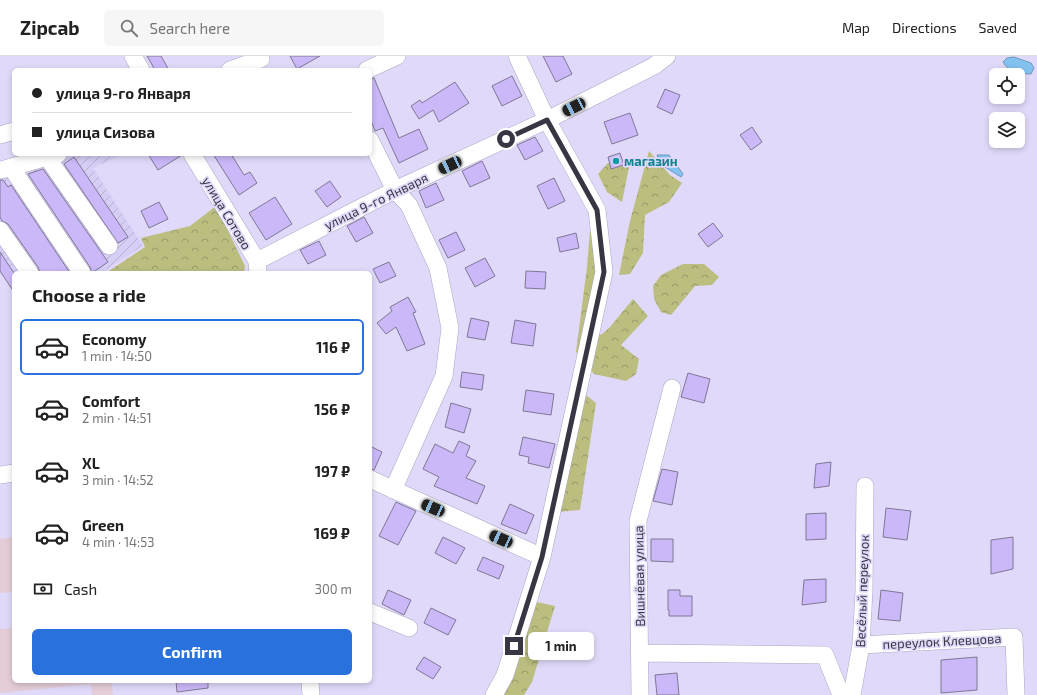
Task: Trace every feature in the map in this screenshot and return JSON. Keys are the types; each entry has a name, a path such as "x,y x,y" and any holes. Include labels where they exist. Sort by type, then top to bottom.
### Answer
{"street":[{"path":"132,56 140,68"},
{"path":"371,68 397,56"},
{"path":"494,695 505,675 542,557 604,272 597,210 547,120 517,56"},
{"name":"улица 9-го Января","path":"258,267 395,190 547,120 654,66 667,56"},
{"path":"238,68 262,62"},
{"path":"0,135 12,132"},
{"path":"372,144 395,190 409,205 438,268 450,328 444,376 392,490"},
{"path":"81,271 6,169 53,156 109,246"},
{"name":"улица Сотово","path":"193,156 258,267"},
{"path":"0,230 29,271"},
{"name":"Вишнёвая улица","path":"640,695 638,521 672,388"},
{"path":"0,475 12,473"},
{"path":"372,480 542,557"},
{"name":"Весёлый переулок","path":"852,695 861,645 864,591 865,486"},
{"path":"372,613 409,628"},
{"name":"переулок Клевцова","path":"861,645 1014,637 1016,695"},
{"path":"640,653 825,655 841,695"},
{"path":"310,683 311,695"}],"shaded area":[{"path":"66,156 120,156 93,168 143,246 104,271 12,271 0,261 0,173"},
{"path":"12,537 12,592 0,593 0,539"},
{"path":"12,628 12,683 111,683 113,695 92,695 91,684 0,693 0,629"}],"green space":[{"path":"649,151 670,175 682,183 669,202 645,215 643,253 630,274 619,275 630,221"},
{"path":"608,163 629,167 622,202 607,192 598,174"},
{"path":"216,206 245,266 244,271 109,271 145,247 141,238 190,226"},
{"path":"594,227 598,333 601,335 610,327 633,299 648,316 621,345 639,359 636,374 626,381 594,374 576,352 590,231"},
{"path":"683,264 704,264 719,277 712,285 695,286 671,315 661,312 654,299 653,286 661,275"},
{"path":"582,392 596,403 580,510 557,512"},
{"path":"532,601 555,606 532,682 524,695 501,695"}],"water":[{"path":"1014,57 1031,63 1034,68 1031,74 1025,74 1025,68 1008,68 1003,62 1007,58"},
{"path":"657,155 669,155 683,174 681,177 660,164"}],"building":[{"path":"147,56 161,56 168,68 154,68"},
{"path":"290,56 320,56 299,68 296,68"},
{"path":"543,56 563,56 572,74 556,82"},
{"path":"512,76 522,96 502,106 492,86"},
{"path":"372,78 374,78 399,138 419,129 428,149 399,163 383,128 375,131 372,123"},
{"path":"455,82 469,103 439,122 433,110 419,119 411,106 420,100 422,103"},
{"path":"665,89 680,95 672,114 657,107"},
{"path":"630,113 638,135 612,144 604,122"},
{"path":"752,127 762,142 751,150 740,135"},
{"path":"535,137 543,151 525,160 517,145"},
{"name":"магазин","path":"620,153 624,165 611,169 608,157"},
{"path":"149,156 180,156 158,170"},
{"path":"214,156 232,156 244,175 250,172 257,183 239,195"},
{"path":"74,157 128,237 118,243 64,164"},
{"path":"482,161 490,178 470,187 462,171"},
{"path":"43,169 108,262 95,271 91,271 28,174"},
{"path":"554,178 565,201 548,209 537,186"},
{"path":"0,180 3,180 8,187 11,185 69,271 39,271 8,224 2,221 0,217"},
{"path":"330,181 341,197 327,207 315,191"},
{"path":"436,183 444,200 426,208 419,191"},
{"path":"275,197 292,224 266,240 249,213"},
{"path":"159,202 168,219 149,228 141,211"},
{"path":"364,217 373,233 356,242 347,226"},
{"path":"713,223 723,236 708,247 698,234"},
{"path":"456,232 465,250 448,258 439,240"},
{"path":"576,233 579,248 560,252 557,238"},
{"path":"319,241 326,255 308,264 300,250"},
{"path":"0,252 13,271 12,289 0,271"},
{"path":"485,258 495,276 475,287 465,268"},
{"path":"389,262 396,276 380,283 373,269"},
{"path":"526,271 546,272 545,289 525,288"},
{"path":"408,297 416,312 413,313 425,344 407,351 396,327 386,334 377,323 392,311 390,307"},
{"path":"471,318 489,322 485,340 467,337"},
{"path":"515,320 536,324 533,346 511,343"},
{"path":"462,372 484,375 482,390 460,387"},
{"path":"688,373 710,379 704,403 681,397"},
{"path":"526,390 554,394 551,415 523,411"},
{"path":"451,403 471,409 464,433 445,427"},
{"path":"523,437 555,444 549,468 528,463 529,457 519,455"},
{"path":"459,441 470,446 466,456 476,461 466,478 485,486 477,504 434,486 439,477 423,469 435,444 453,453"},
{"path":"372,447 382,452 374,470 372,470"},
{"path":"831,462 829,486 814,488 816,464"},
{"path":"662,469 678,472 672,505 653,501"},
{"path":"396,502 416,511 398,545 379,536"},
{"path":"510,504 534,515 526,534 501,524"},
{"path":"886,508 911,511 907,540 883,537"},
{"path":"826,513 826,539 806,540 806,514"},
{"path":"443,537 465,548 456,564 435,553"},
{"path":"1013,537 1013,569 991,574 991,540"},
{"path":"651,539 673,539 673,562 651,561"},
{"path":"483,557 504,566 499,579 477,570"},
{"path":"826,579 826,602 802,605 804,580"},
{"path":"388,590 411,600 404,615 382,604"},
{"path":"668,590 680,590 680,596 692,596 692,616 669,616"},
{"path":"881,590 903,593 900,621 878,619"},
{"path":"431,608 456,620 448,635 424,623"},
{"path":"424,657 441,667 433,679 416,669"},
{"path":"977,657 977,690 941,693 941,660"},
{"path":"677,673 679,695 657,695 655,675"},
{"path":"176,683 208,683 208,688 177,692"}],"place":[{"name":"магазин","path":"616,161"}],"route":[{"path":"506,139 547,120 597,210 604,272 542,557 514,646"}]}
